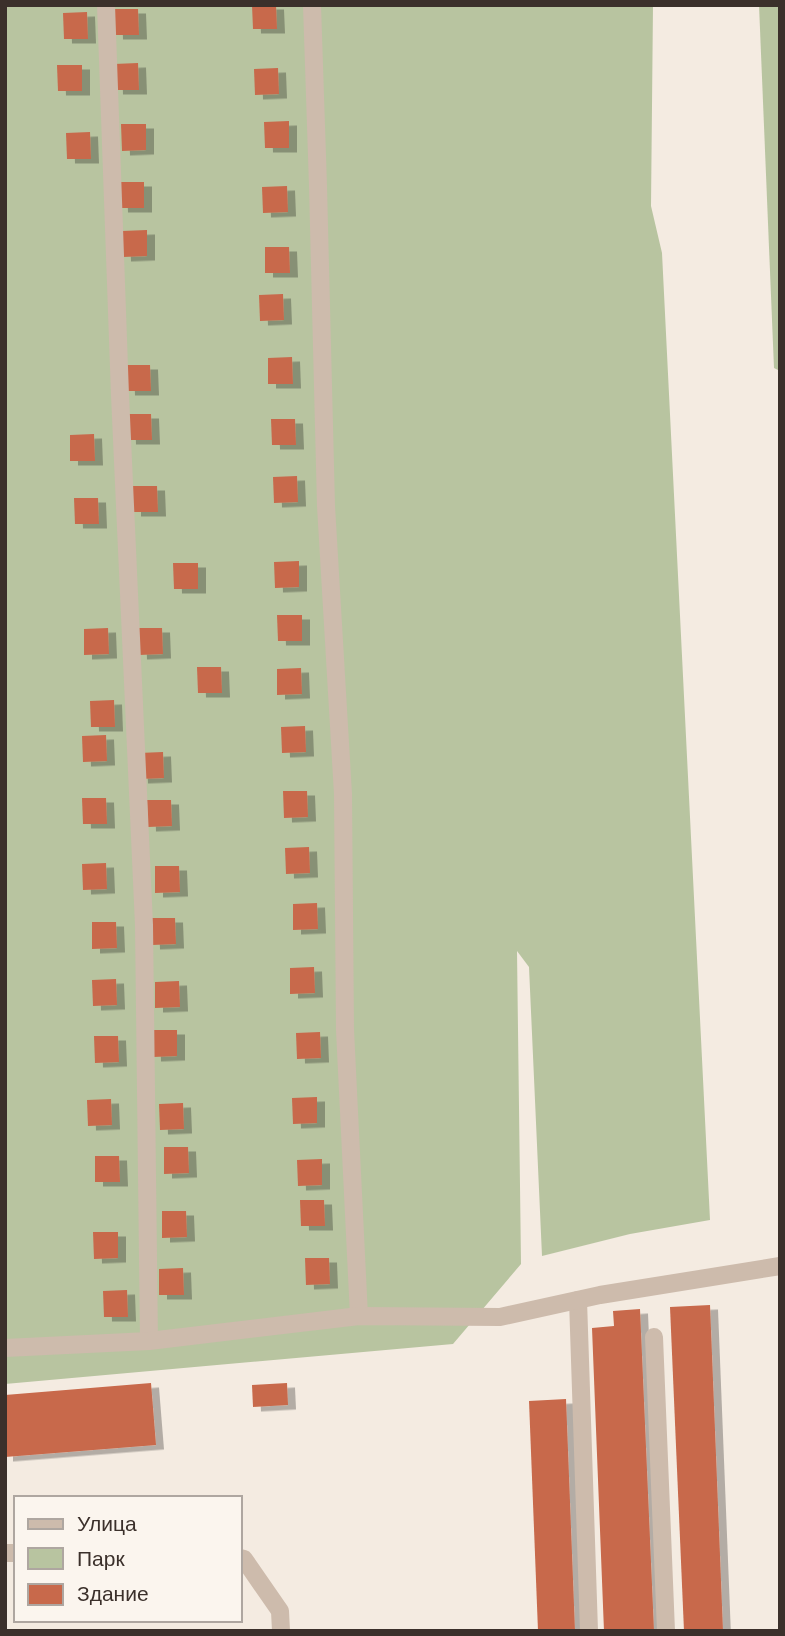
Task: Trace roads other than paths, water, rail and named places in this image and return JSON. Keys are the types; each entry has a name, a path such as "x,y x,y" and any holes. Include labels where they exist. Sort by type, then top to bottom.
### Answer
{"lane":[{"path":"106,5 144,925 149,1341"},
{"path":"312,5 326,506 343,794 345,1030 359,1316"},
{"path":"5,1348 149,1341 359,1316 500,1317 578,1300 780,1266"},
{"path":"578,1300 589,1631"},
{"path":"654,1338 666,1631"},
{"path":"242,1558 280,1611 281,1631"}]}
